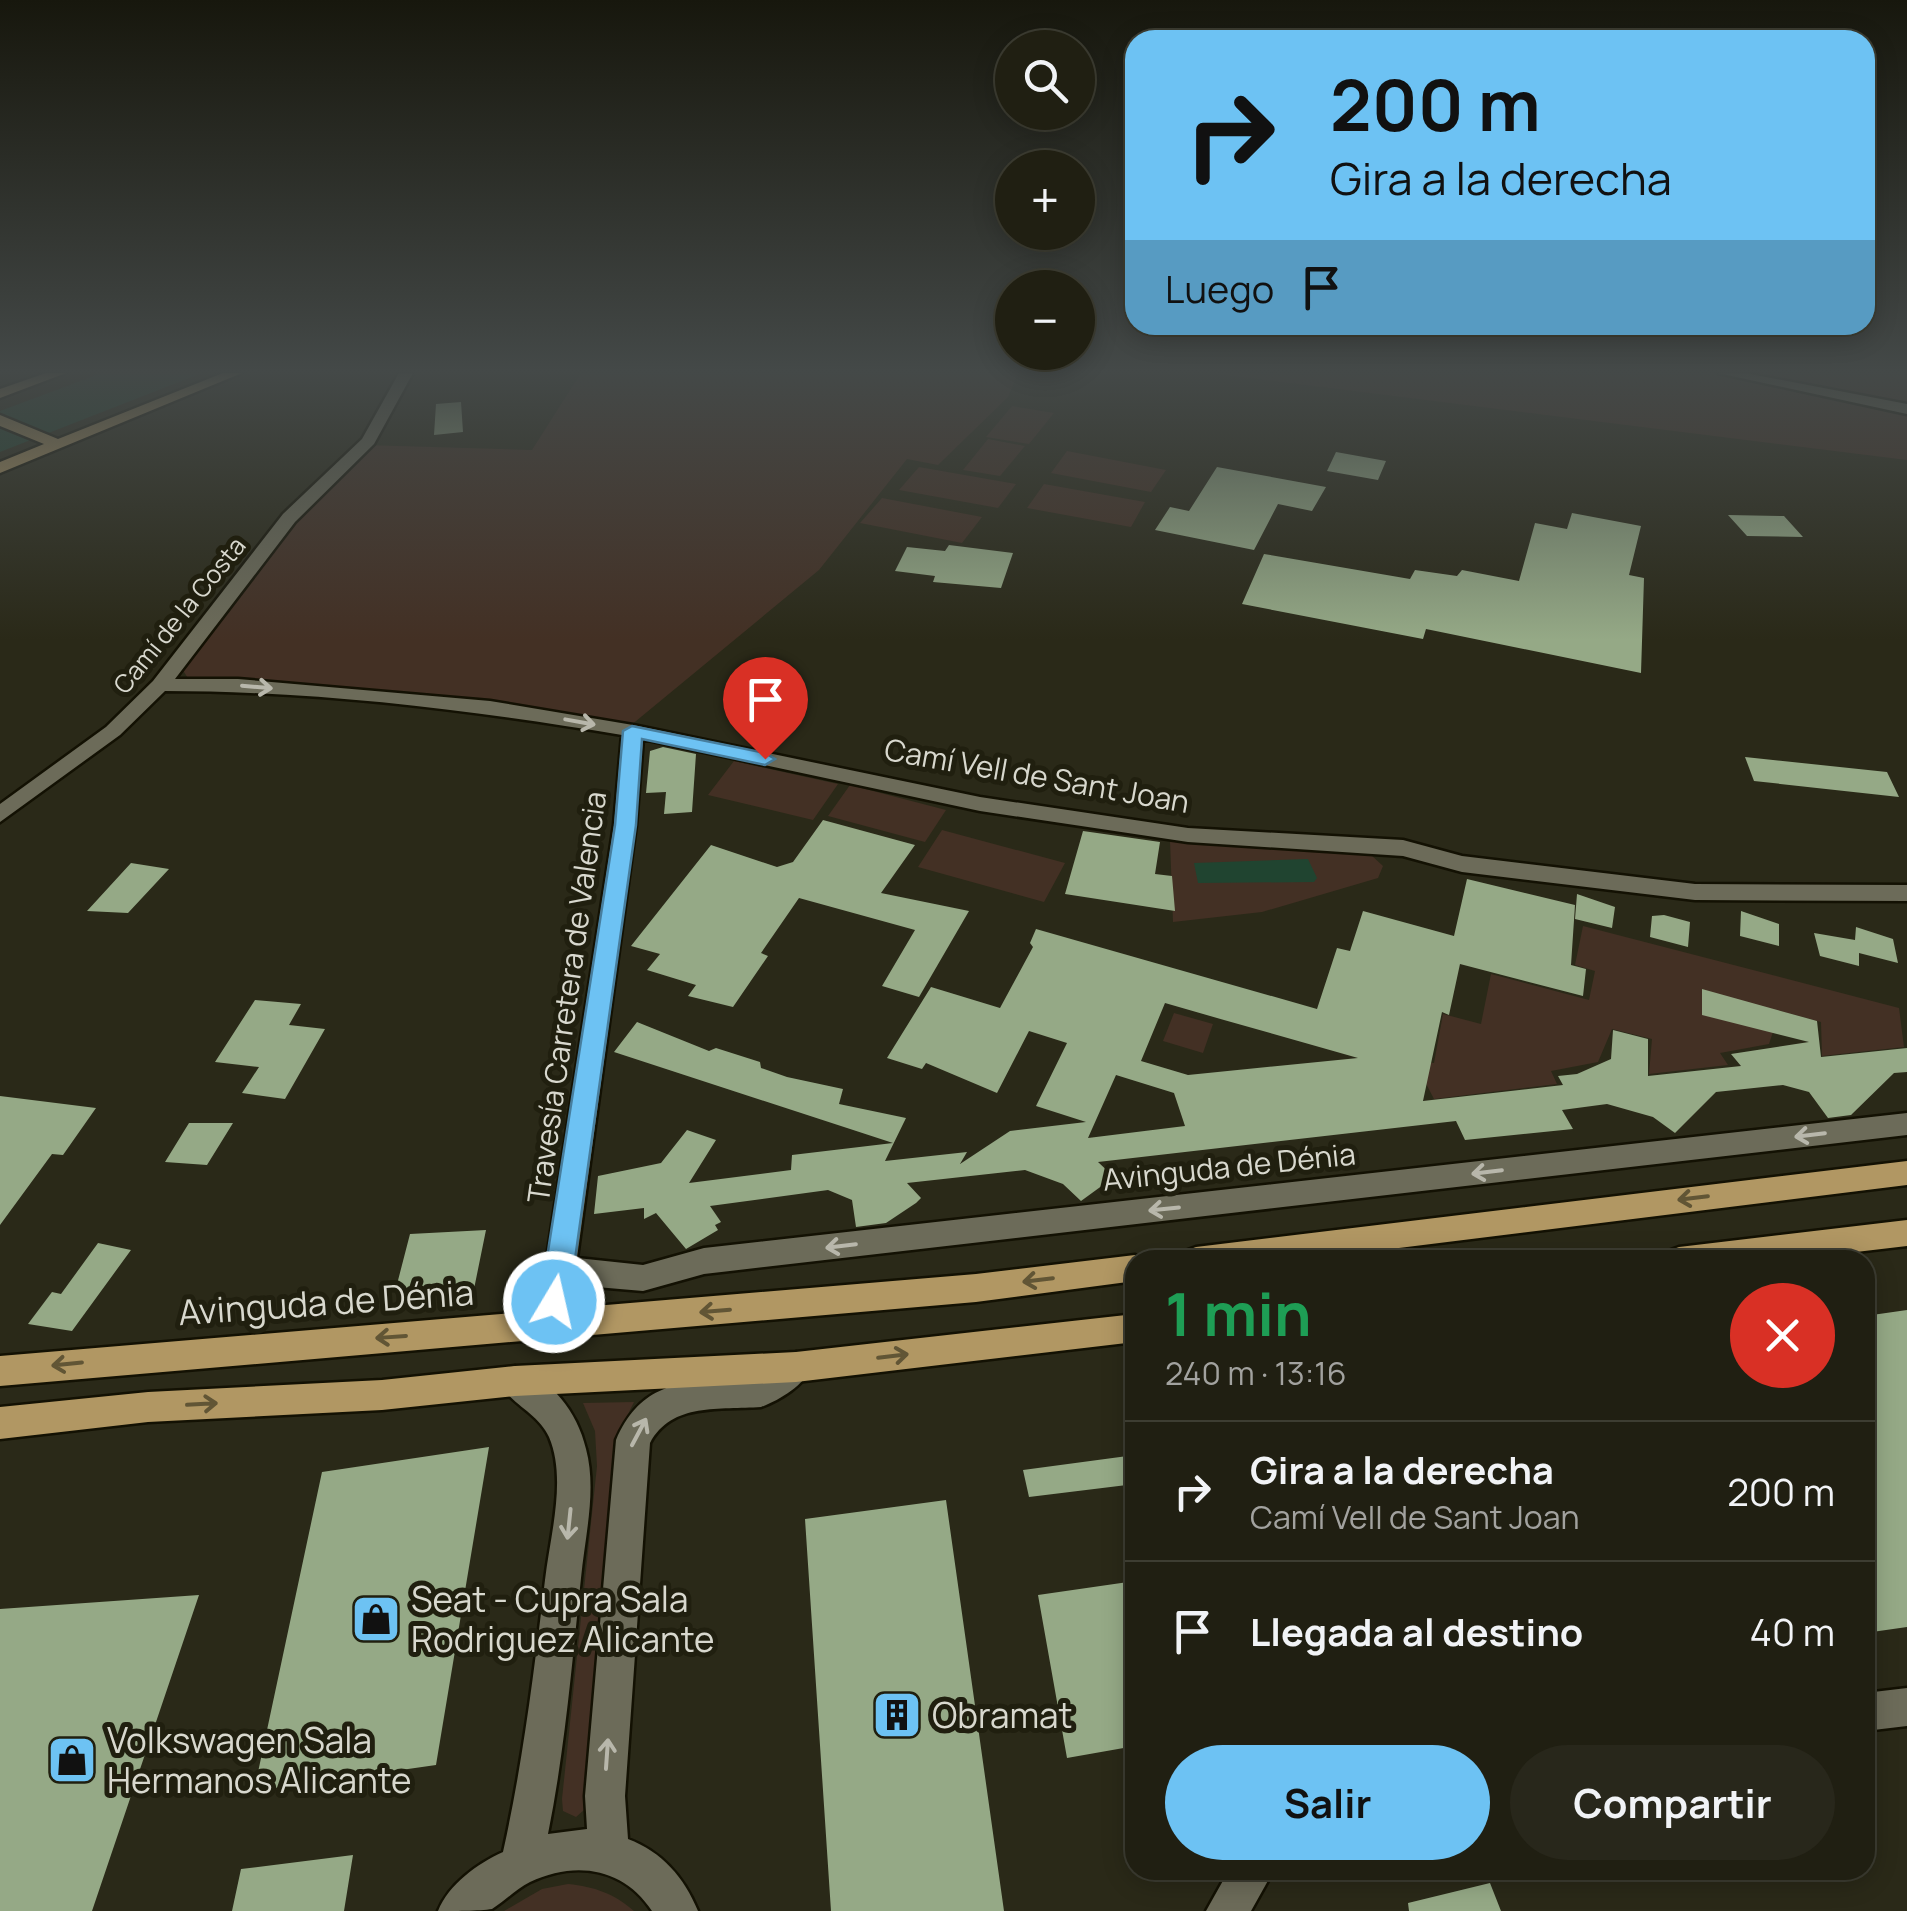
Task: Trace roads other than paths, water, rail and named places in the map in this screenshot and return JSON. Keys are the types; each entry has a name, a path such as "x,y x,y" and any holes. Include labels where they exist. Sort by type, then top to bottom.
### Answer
{"main road":[{"path":"1824,1182 1907,1165"},
{"path":"1277,1250 1907,1173"},
{"path":"1758,1250 1907,1230"},
{"name":"Avinguda de Dénia","path":"0,1371 976,1288 1125,1269"},
{"path":"0,1423 148,1407 382,1396 515,1381 796,1367 1125,1329"}],"street":[{"name":"Camí de la Costa","path":"0,815 113,731 160,685 289,518 346,462"},
{"name":"Camí Vell de Sant Joan","path":"160,685 238,685 490,708 632,731 980,804 1188,835 1403,848 1462,864 1695,892 1907,892"},
{"name":"Travesía Carretera de Valencia","path":"539,1326 554,1302 560,1270 625,825 632,731"},
{"name":"Avinguda de Dénia","path":"560,1270 643,1278 704,1262 1907,1124"},
{"path":"608,1852 605,1783 633,1440 645,1419 662,1405 683,1397 761,1392 796,1367"},
{"path":"515,1381 559,1416 571,1442 574,1480 545,1749 522,1861"},
{"path":"459,1911 496,1876 522,1861 579,1848 608,1852 641,1868 670,1896 677,1911"},
{"path":"1227,1911 1246,1880"}],"place":[{"name":"Seat - Cupra Sala Rodriguez Alicante","path":"376,1619"},
{"name":"Obramat","path":"897,1715"},
{"name":"Volkswagen Sala Hermanos Alicante","path":"72,1760"}]}
